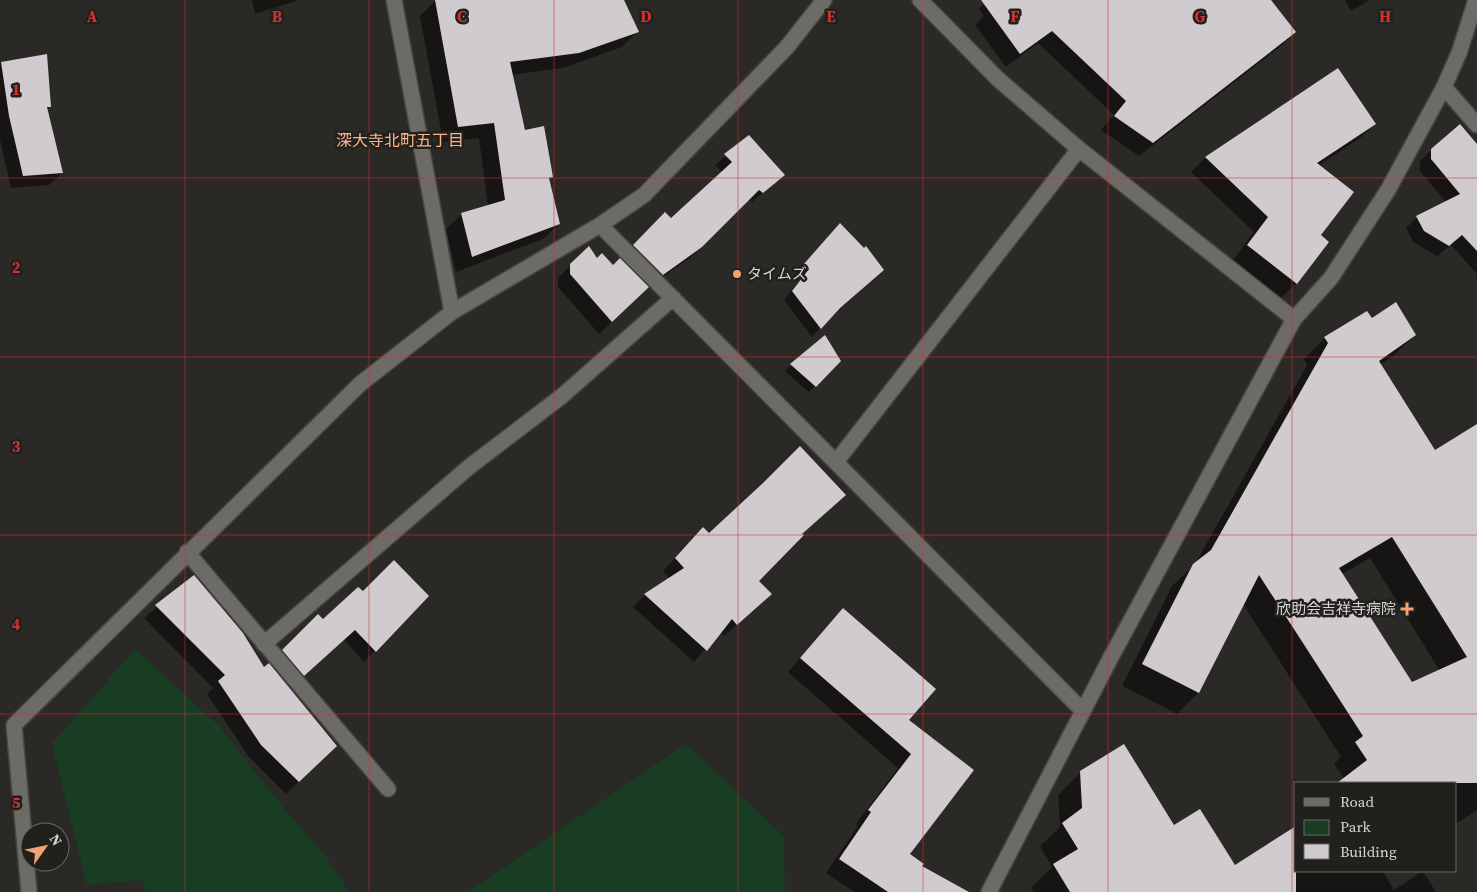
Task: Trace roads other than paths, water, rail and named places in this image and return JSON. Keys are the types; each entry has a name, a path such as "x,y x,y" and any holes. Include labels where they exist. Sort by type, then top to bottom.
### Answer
{"street":[{"path":"394,0 452,312"},
{"path":"29,892 14,725 187,552 360,384 452,312 600,225 644,195 787,47 824,0"},
{"path":"920,0 999,80 1078,148 1294,319"},
{"path":"989,892 1083,711 1294,319 1331,278 1388,190 1444,87 1459,54 1476,0"},
{"path":"1444,87 1477,125"},
{"path":"836,462 1078,148"},
{"path":"600,225 1083,711"},
{"path":"264,644 469,467 562,396 673,298"},
{"path":"187,552 388,789"}],"place":[{"name":"タイムズ","path":"737,274"},
{"name":"欣助会吉祥寺病院","path":"1407,609"}],"district":[{"name":"深大寺北町五丁目","path":"400,140"}]}
